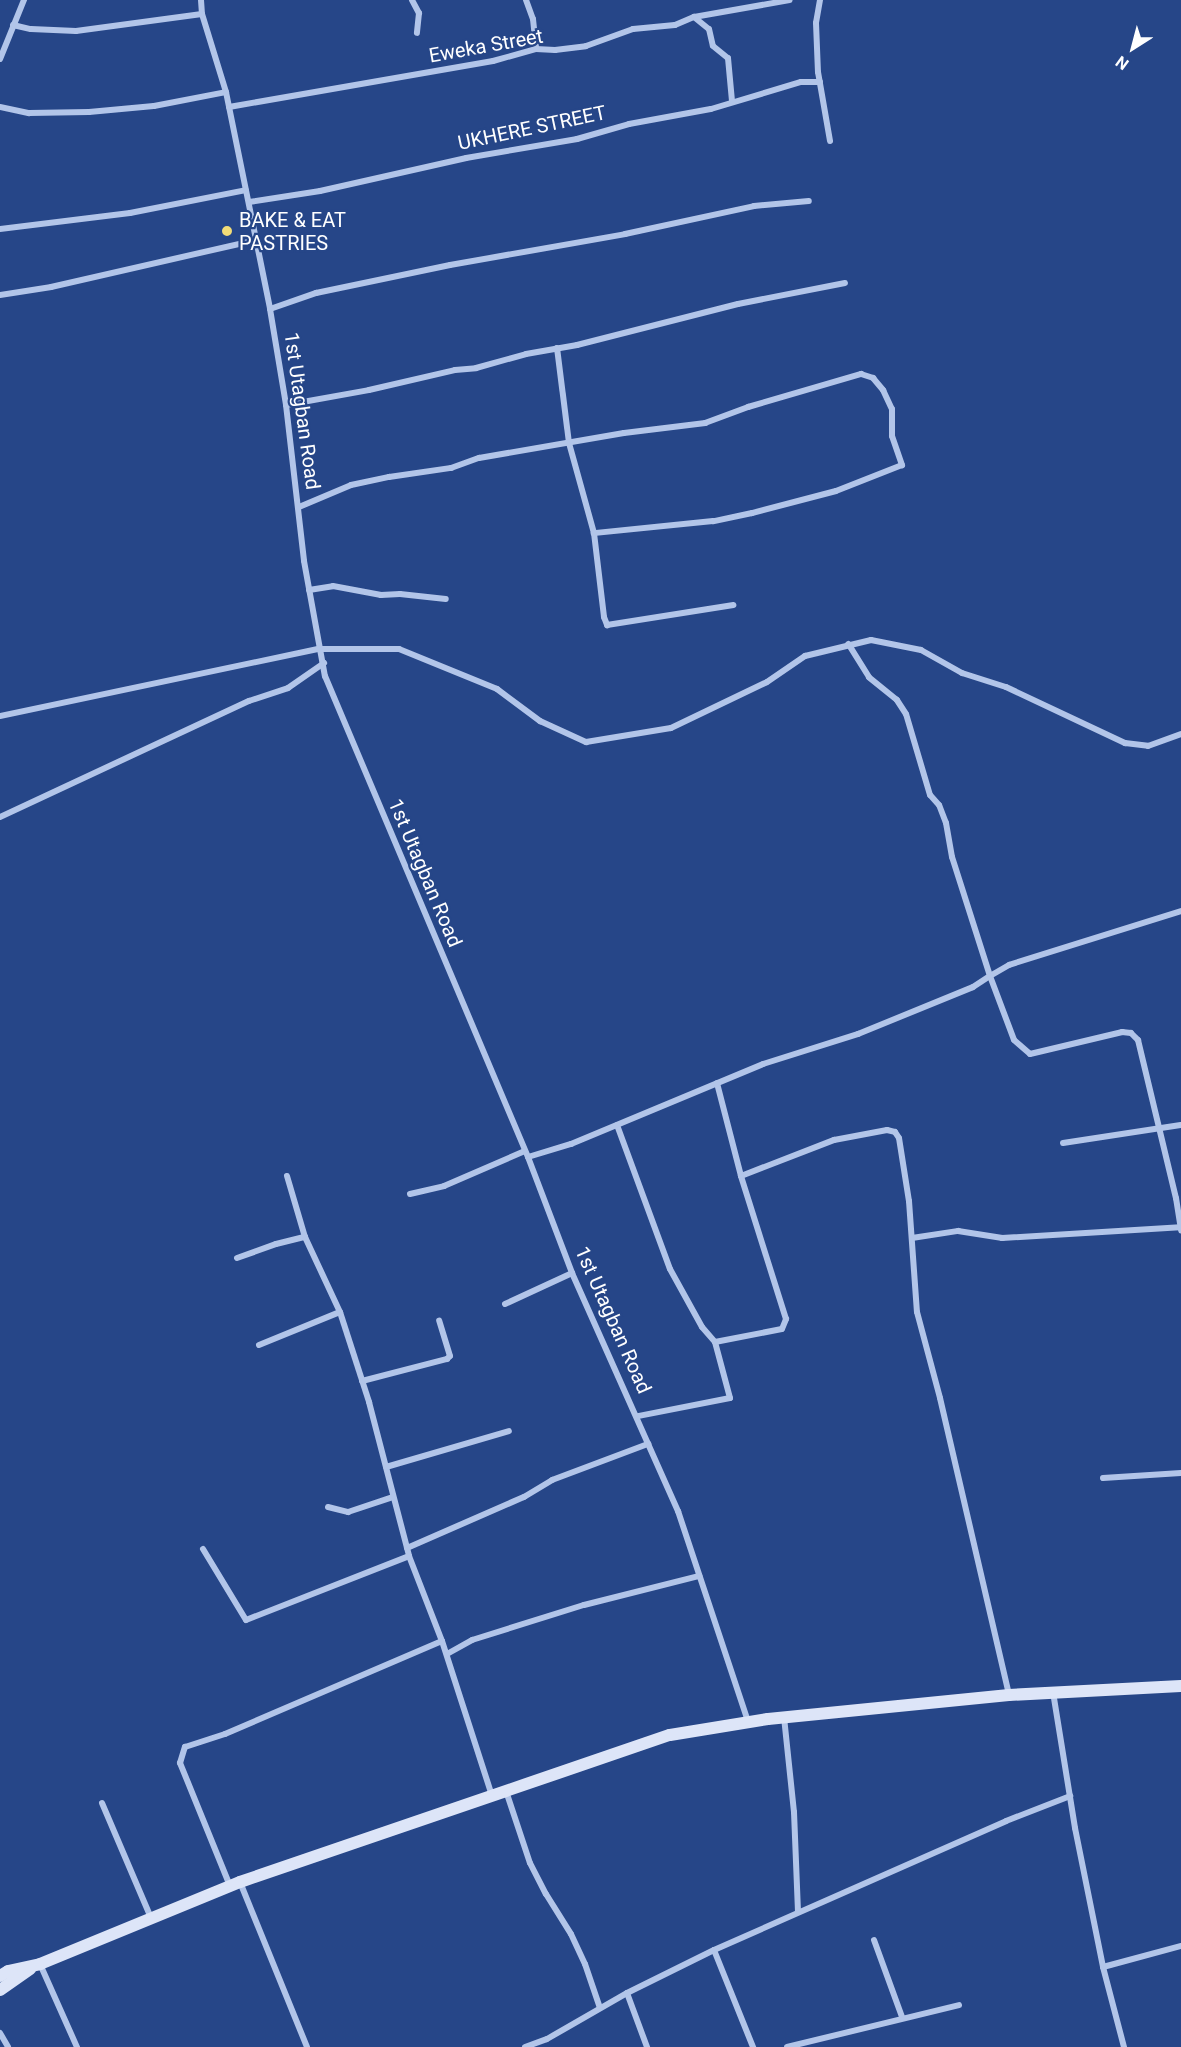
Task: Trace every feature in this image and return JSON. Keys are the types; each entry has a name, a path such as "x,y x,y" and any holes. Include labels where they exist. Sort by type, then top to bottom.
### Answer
{"main road":[{"path":"0,1976 8,1971 37,1965 236,1884 670,1735 784,1717 1009,1695 1181,1686"},
{"path":"0,1990 37,1965"}],"street":[{"path":"0,59 24,0"},
{"name":"1st Utagban Road","path":"201,0 202,14 226,92 270,309 286,405 291,470 299,507 309,590 325,676 527,1154 572,1273 638,1416 678,1511 748,1722"},
{"path":"412,0 419,13 417,33"},
{"path":"526,0 532,19 536,50"},
{"name":"Eweka Street","path":"229,106 493,61 536,50 586,46 633,29 675,25 694,17 790,0"},
{"path":"820,0 816,42 830,141"},
{"path":"13,26 76,31 202,14"},
{"path":"694,17 709,29 713,46 728,58 732,100"},
{"name":"UKHERE STREET","path":"249,202 320,191 466,158 577,139 629,124 711,109 732,100 801,82 820,82"},
{"path":"0,107 29,113 89,112 154,106 226,92"},
{"path":"0,229 130,213 246,189"},
{"path":"270,309 316,293 450,266 625,234 754,206 809,201"},
{"path":"0,295 51,286 256,240"},
{"path":"286,405 369,390 455,370 476,368 738,304 845,283"},
{"path":"557,348 569,443 594,533 604,617 607,625 733,604"},
{"path":"299,507 351,485 451,468 479,458 705,423 748,407 861,374 873,378 883,390 892,409 892,436 902,465 836,491 752,513 713,521 594,533"},
{"path":"309,590 333,586 381,595 400,594 446,599"},
{"path":"0,716 319,649 399,649 497,689 540,721 586,742 671,728 767,682 805,656 871,640 921,650 962,673 1006,687 1125,743 1148,746 1181,734"},
{"path":"848,645 869,677 897,700 906,714 930,795 939,805 946,823 952,857 990,976 1014,1040 1030,1054 1122,1032 1131,1033 1142,1051 1181,1229 1002,1238 958,1231 912,1238"},
{"path":"0,817 207,720 288,688 324,663"},
{"path":"410,1194 444,1186 527,1154 571,1144 764,1064 858,1034 973,987 1009,965 1181,911"},
{"path":"715,1342 782,1329 786,1319 741,1176 717,1083"},
{"path":"617,1125 670,1269 702,1327 715,1342 730,1398 638,1416"},
{"path":"1063,1143 1181,1125"},
{"path":"741,1176 834,1140 887,1130 895,1132 900,1138 912,1238 917,1312 940,1398 1009,1695"},
{"path":"287,1176 305,1238 340,1312 363,1382 409,1557 447,1654 492,1796"},
{"path":"237,1258 276,1244 305,1238"},
{"path":"505,1304 572,1273"},
{"path":"259,1345 340,1312"},
{"path":"363,1382 447,1359 450,1356 439,1321"},
{"path":"386,1467 509,1431"},
{"path":"407,1548 524,1497 552,1480 648,1444"},
{"path":"1103,1478 1181,1473"},
{"path":"328,1507 348,1512 393,1497"},
{"path":"203,1549 246,1620 409,1557"},
{"path":"447,1654 472,1640 584,1605 699,1576"},
{"path":"308,2047 180,1763 185,1747 225,1734 442,1641"},
{"path":"1053,1692 1102,1967 1124,2047"},
{"path":"784,1717 794,1812 798,1912"},
{"path":"506,1791 530,1863 571,1934 585,1964 600,2008"},
{"path":"525,2047 547,2039 627,1993 714,1950 1006,1821 1070,1796"},
{"path":"102,1803 151,1918"},
{"path":"874,1940 902,2018"},
{"path":"1102,1967 1181,1946"},
{"path":"714,1950 753,2047"},
{"path":"37,1965 77,2047"},
{"path":"627,1993 647,2047"},
{"path":"787,2047 959,2005"},
{"path":"0,2033 8,2047"},
{"path":"547,2039 550,2047"}],"place":[{"name":"BAKE & EAT PASTRIES","path":"227,231"}]}
